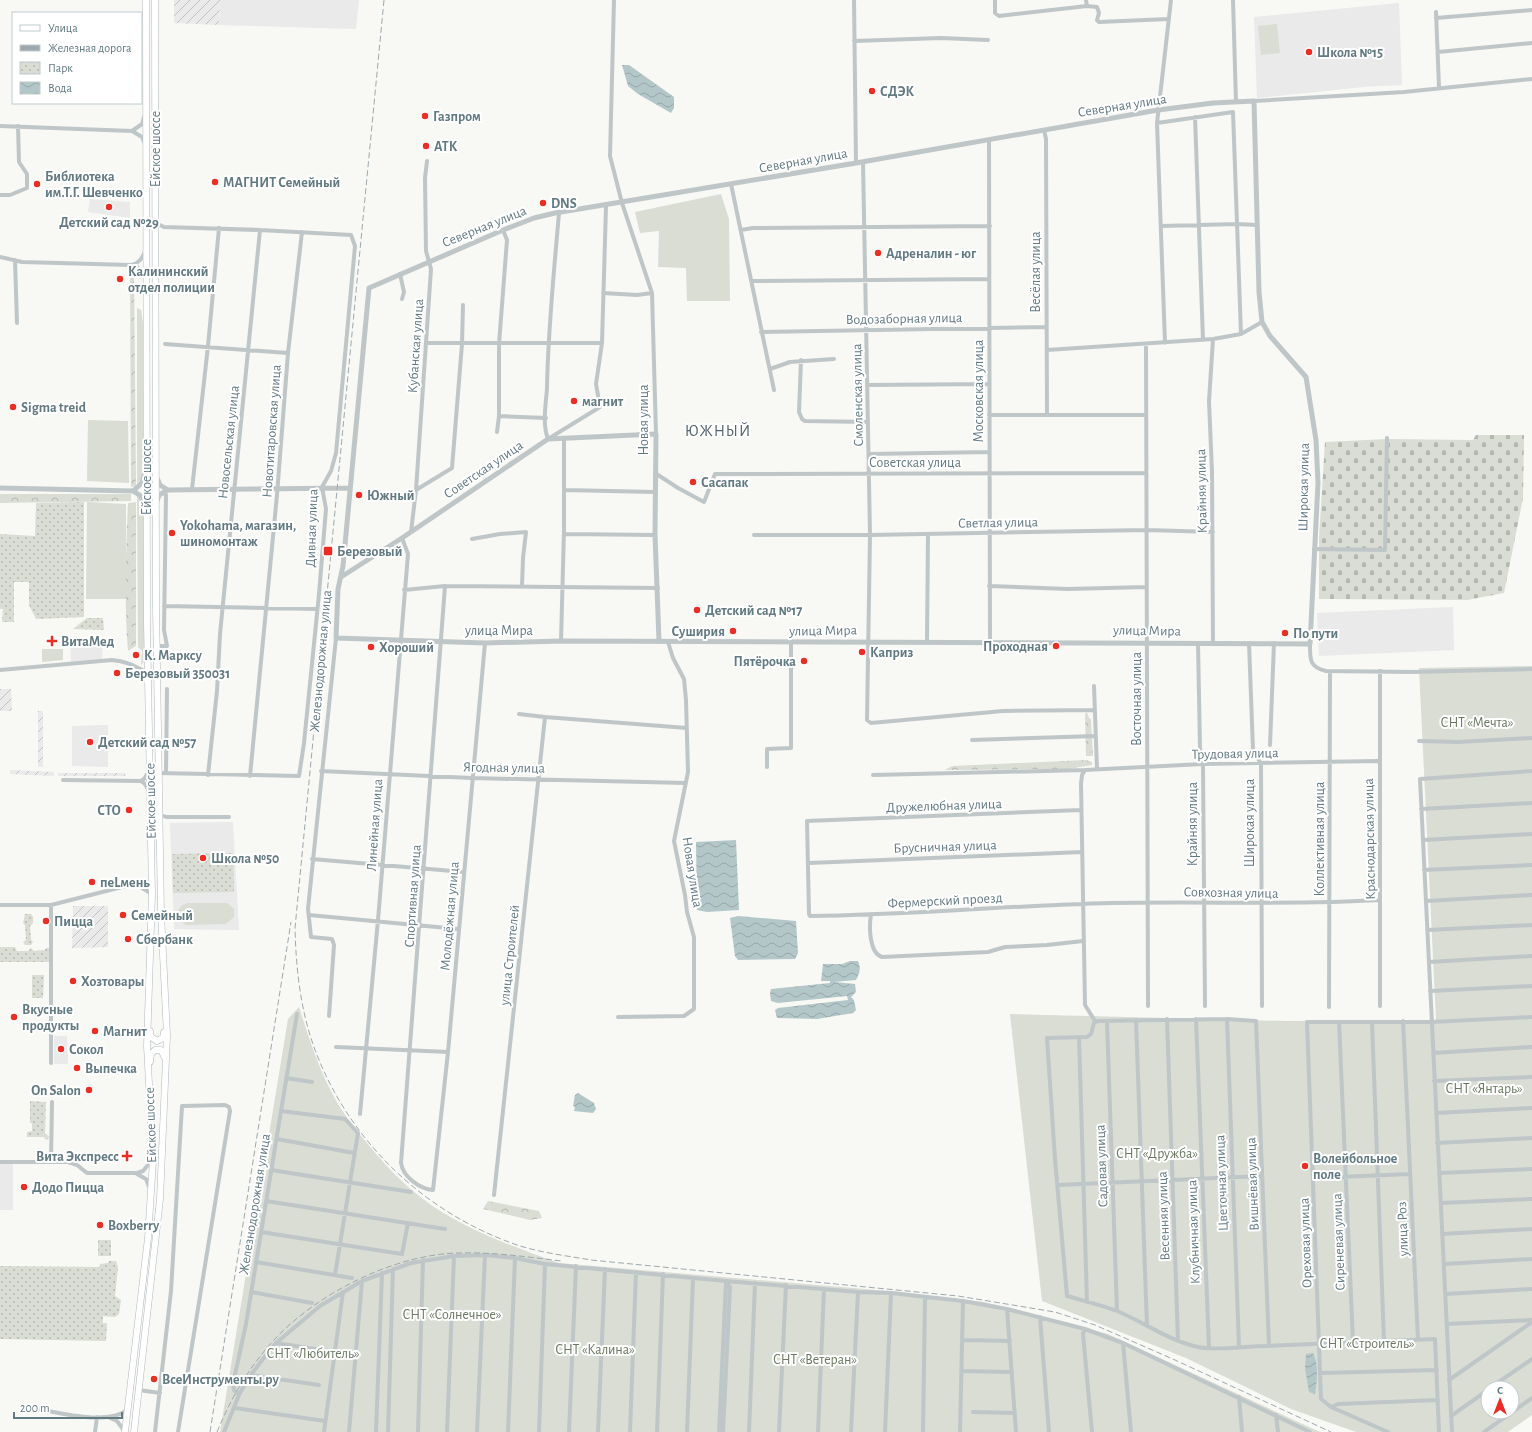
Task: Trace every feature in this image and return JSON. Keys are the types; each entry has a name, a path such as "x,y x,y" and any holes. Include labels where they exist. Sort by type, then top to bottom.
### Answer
{"main road":[{"name":"Ейское шоссе","path":"125,1432 151,1193 153,1160 147,1046 152,877 146,510 146,0"},
{"name":"Ейское шоссе","path":"134,1432 160,1199 166,1058 156,646 155,0"},
{"path":"149,999 151,1036 154,1040 159,1041 164,1036 165,998"},
{"path":"148,1078 153,1051 161,1050 166,1058"}],"street":[{"name":"Новая улица","path":"614,0 609,152 622,203 652,293 656,434 655,534 659,641"},
{"path":"854,0 856,164"},
{"path":"995,0 994,10 999,16 1097,6 1099,13 1097,20 1099,22 1168,19"},
{"path":"1086,0 1087,6"},
{"path":"1165,343 1157,123 1171,0"},
{"path":"1233,0 1236,102"},
{"path":"1436,18 1532,10"},
{"path":"1436,12 1439,87"},
{"path":"854,41 919,39 988,40"},
{"path":"1438,52 1532,43"},
{"path":"1047,350 1213,339 1241,334 1262,322 1257,225 1254,101 1404,92 1439,87 1532,79"},
{"name":"Северная улица","path":"369,288 534,218 856,164 1158,110 1213,103 1254,101"},
{"path":"132,131 144,122 144,106 146,104"},
{"path":"1157,123 1233,112 1241,334"},
{"path":"1195,117 1203,340"},
{"path":"0,126 132,131 142,137 146,148"},
{"path":"0,195 10,195 27,188 27,174 19,162 18,126"},
{"name":"Весёлая улица","path":"1044,130 1046,147 1047,415"},
{"name":"Московская улица","path":"989,140 990,226 988,328 990,415 990,642"},
{"name":"Кубанская улица","path":"411,532 416,490 430,262 426,251 425,178 427,161"},
{"name":"Смоленская улица","path":"863,162 863,228 868,385 870,535 868,722 1010,711 1095,710"},
{"path":"732,184 774,390"},
{"path":"548,439 600,407 596,384 602,343 602,293 606,206"},
{"path":"548,439 546,433 546,418 548,342 559,213"},
{"path":"155,222 164,227 302,232"},
{"path":"1161,226 1237,224 1257,225"},
{"path":"742,230 753,228 990,226"},
{"path":"155,235 164,227"},
{"path":"192,489 208,346 219,228"},
{"name":"Новосельская улица","path":"208,775 217,691 220,634 224,608 234,488 260,230"},
{"path":"497,432 499,416 499,344 507,240 503,230"},
{"name":"Дивная улица","path":"250,776 299,776 304,743 326,509 322,487 331,471 336,453 354,246 351,235 302,232"},
{"name":"Новотитаровская улица","path":"250,776 278,487 288,353 302,232"},
{"path":"135,264 144,252 146,234"},
{"path":"0,257 49,263 135,264"},
{"path":"15,260 18,323"},
{"path":"135,264 146,280"},
{"path":"400,274 404,292 402,299"},
{"path":"751,280 865,281 989,279"},
{"name":"Железнодорожная улица","path":"329,1016 334,945 332,939 311,937 309,931 308,900 336,638 338,589 341,577 369,288"},
{"path":"602,293 637,295 652,293"},
{"path":"416,490 452,468 462,344 463,305"},
{"name":"Широкая улица","path":"1262,322 1270,336 1301,370 1307,382 1316,440 1318,483 1310,644"},
{"name":"Водозаборная улица","path":"761,332 1046,327"},
{"name":"Крайняя улица","path":"1213,339 1209,401 1213,532 1213,643"},
{"path":"426,343 602,343"},
{"path":"165,344 288,353"},
{"name":"Восточная улица","path":"1146,344 1148,1006"},
{"path":"770,369 801,360 834,359"},
{"path":"801,360 799,412 802,419 836,422 868,422"},
{"path":"868,385 989,384"},
{"path":"990,415 1146,415"},
{"path":"499,416 546,418"},
{"path":"548,439 656,434"},
{"path":"1314,549 1385,550 1387,438"},
{"name":"Советская улица","path":"341,577 411,532 548,439"},
{"path":"561,641 564,534 564,439"},
{"name":"Советская улица","path":"869,454 989,452"},
{"path":"133,491 140,486 144,479 144,461 146,459"},
{"path":"155,473 160,485 167,492 164,606 164,630 167,646 156,646"},
{"name":"Советская улица","path":"655,473 704,502 715,474 1146,473"},
{"path":"155,515 159,495 167,492 192,489 278,487 350,488"},
{"path":"0,488 133,491 141,496 146,510"},
{"path":"564,490 655,492"},
{"name":"Светлая улица","path":"754,535 870,535 1147,530 1213,532"},
{"path":"472,539 500,534 526,532 522,586"},
{"path":"564,534 655,534"},
{"path":"927,642 928,534"},
{"name":"Линейная улица","path":"360,1114 383,864 389,774 408,554 402,538"},
{"path":"404,590 445,586 658,588"},
{"name":"Спортивная улица","path":"433,1190 425,1189 420,1186 411,1179 402,1167 402,1148 421,925 445,586"},
{"path":"989,586 1068,589 1146,587"},
{"path":"164,606 316,609"},
{"name":"улица Мира","path":"336,638 485,643 659,641 791,643 1147,642 1310,644"},
{"name":"Новая улица","path":"618,1017 684,1016 694,1009 694,937 687,912 674,841 676,822 686,783 687,728 684,679 673,658 668,642"},
{"name":"Молодёжная улица","path":"433,1190 448,1052 485,643"},
{"path":"767,767 767,749 791,748 791,643"},
{"name":"Крайняя улица","path":"1198,643 1200,748 1203,764 1205,1006"},
{"name":"Широкая улица","path":"1249,643 1253,750 1261,764 1262,1006"},
{"path":"1270,745 1274,643"},
{"path":"1310,644 1310,655 1314,666 1317,669 1330,672 1532,669"},
{"path":"139,668 146,664 146,654 148,652"},
{"path":"0,670 112,660 124,661 139,668 146,673 146,679 148,680"},
{"name":"Коллективная улица","path":"1329,1007 1330,672"},
{"name":"Краснодарская улица","path":"1380,672 1378,760 1380,1006"},
{"path":"1094,686 1096,736 1095,770"},
{"path":"166,773 167,689"},
{"path":"519,714 687,728"},
{"name":"улица Строителей","path":"494,1195 538,779 546,717"},
{"path":"972,740 1096,736"},
{"path":"1419,741 1458,742 1532,738"},
{"name":"Трудовая улица","path":"1085,770 1203,764 1261,764 1378,760"},
{"path":"141,781 147,775 150,768"},
{"path":"873,775 1085,770"},
{"path":"1085,770 1082,775 1081,810 1084,1005 1095,1021"},
{"name":"Ягодная улица","path":"322,771 472,778 686,783"},
{"path":"1452,1432 1420,779 1532,771"},
{"path":"158,773 250,776"},
{"path":"63,780 141,781 145,784 150,794"},
{"path":"1421,809 1532,803"},
{"name":"Дружелюбная улица","path":"809,863 807,821 1081,810"},
{"path":"159,811 162,816 166,818 229,817"},
{"path":"160,824 166,818"},
{"path":"1423,840 1532,834"},
{"name":"Брусничная улица","path":"809,863 1082,852"},
{"path":"312,859 464,872"},
{"name":"Фермерский проезд","path":"809,863 810,916 872,915 1082,904"},
{"path":"1424,870 1532,865"},
{"path":"0,905 51,905 126,886 139,886 145,884 152,877"},
{"path":"139,886 152,894"},
{"path":"1426,901 1532,895"},
{"name":"Совхозная улица","path":"1082,904 1148,902 1329,903 1380,900"},
{"path":"51,905 51,1063"},
{"path":"309,915 378,920 458,929"},
{"path":"872,915 870,929 872,943 876,954 882,956 988,952 1005,947 1047,945 1083,941"},
{"path":"1427,930 1532,925"},
{"path":"1429,962 1532,956"},
{"path":"1430,991 1532,986"},
{"name":"Железнодорожная улица","path":"239,1395 234,1390 233,1384 251,1292 297,1014"},
{"path":"1339,1022 1431,1022 1532,1017"},
{"path":"1095,1021 1227,1018"},
{"name":"Вишнёвая улица","path":"1227,1018 1256,1021 1269,1346"},
{"name":"Цветочная улица","path":"1227,1018 1239,1347"},
{"name":"Весенняя улица","path":"1167,1019 1178,1340"},
{"name":"Клубничная улица","path":"1196,1019 1209,1348"},
{"path":"1136,1020 1146,1326"},
{"path":"1095,1021 1091,1034 1087,1037 1047,1038 1067,1296 1117,1311 1146,1326 1198,1348 1435,1339 1439,1432"},
{"name":"Садовая улица","path":"1107,1021 1117,1311"},
{"name":"улица Роз","path":"1403,1021 1418,1340"},
{"name":"Ореховая улица","path":"1331,1407 1321,1399 1314,1178 1307,1022 1339,1022"},
{"name":"Сиреневая улица","path":"1339,1022 1352,1342"},
{"path":"1372,1022 1384,1341"},
{"path":"1079,1037 1087,1302"},
{"path":"336,1047 367,1047 448,1052"},
{"path":"1433,1053 1532,1047"},
{"path":"1434,1081 1532,1077"},
{"path":"286,1078 312,1082"},
{"path":"51,1162 52,1102"},
{"path":"155,1432 171,1291 182,1106 225,1105 229,1107 230,1111 178,1432"},
{"path":"1436,1113 1532,1108"},
{"path":"281,1110 345,1119 358,1133 335,1275"},
{"path":"1437,1143 1532,1138"},
{"path":"277,1139 354,1153"},
{"path":"0,1162 74,1163 88,1173 137,1174 142,1172 153,1160"},
{"path":"1439,1173 1532,1169"},
{"path":"271,1170 411,1192"},
{"path":"137,1174 146,1179 151,1193"},
{"path":"1314,1178 1410,1174"},
{"path":"1058,1185 1262,1176"},
{"path":"1441,1203 1532,1199"},
{"path":"266,1200 446,1229"},
{"path":"261,1232 402,1254 408,1223"},
{"path":"1442,1234 1532,1229"},
{"path":"477,1432 485,1255"},
{"path":"224,1432 239,1395 251,1375 276,1343 320,1306 362,1281 393,1269 423,1260 454,1256 485,1255 515,1258 545,1264 605,1268 693,1278 858,1292 891,1293 963,1301 1007,1309 1085,1330 1123,1343 1310,1432"},
{"path":"447,1432 454,1256"},
{"path":"508,1432 515,1258"},
{"path":"1444,1264 1532,1259"},
{"path":"418,1432 423,1260"},
{"path":"256,1262 352,1278"},
{"path":"539,1432 545,1264"},
{"path":"569,1432 576,1266"},
{"path":"598,1432 605,1268"},
{"path":"388,1432 393,1269"},
{"path":"630,1432 636,1272"},
{"path":"376,1432 382,1273"},
{"path":"657,1432 663,1274"},
{"path":"687,1432 693,1278"},
{"path":"349,1432 362,1281"},
{"path":"719,1432 726,1281"},
{"path":"723,1432 730,1287 726,1281"},
{"path":"748,1432 755,1283"},
{"path":"779,1432 786,1285"},
{"path":"818,1432 824,1289"},
{"path":"1446,1294 1532,1289"},
{"path":"251,1292 312,1302"},
{"path":"324,1432 343,1292"},
{"path":"851,1432 858,1292"},
{"path":"885,1432 891,1293"},
{"path":"923,1432 925,1297"},
{"path":"960,1432 963,1301"},
{"path":"1007,1309 1016,1432"},
{"path":"1040,1317 1049,1432"},
{"path":"1447,1324 1532,1321"},
{"path":"1449,1380 1532,1321"},
{"path":"1085,1330 1083,1334 1092,1432"},
{"path":"962,1340 1010,1341"},
{"path":"276,1343 335,1352"},
{"path":"1123,1343 1131,1432"},
{"path":"1502,1380 1532,1359"},
{"path":"1321,1373 1437,1370"},
{"path":"962,1371 1012,1372"},
{"path":"251,1375 319,1385"},
{"path":"139,1390 160,1393"},
{"path":"1451,1416 1480,1395"},
{"path":"1239,1397 1242,1432"},
{"path":"1484,1432 1532,1398"},
{"path":"1331,1407 1338,1404 1438,1400"},
{"path":"1331,1407 1388,1432"},
{"path":"235,1408 325,1421"},
{"path":"110,1418 123,1414 128,1409"},
{"path":"37,1410 110,1418 117,1421 125,1432"},
{"path":"973,1412 1015,1413"},
{"path":"1276,1415 1278,1432"},
{"path":"95,1432 97,1417"}],"shaded area":[{"path":"174,0 220,0 219,25 174,23"},
{"path":"220,0 359,0 356,29 219,25"},
{"name":"Школа №15","path":"1399,3 1402,85 1364,87 1257,98 1254,17"},
{"name":"Детский сад №29","path":"90,199 130,202 130,218 88,212"},
{"path":"1453,607 1454,650 1319,656 1317,613"},
{"path":"70,638 103,641 102,659 71,662"},
{"path":"0,689 11,689 12,711 0,711"},
{"path":"38,711 43,711 43,767 38,767"},
{"name":"Детский сад №57","path":"108,725 108,767 72,766 72,726"},
{"path":"10,770 54,772 54,776 10,774"},
{"path":"58,773 126,773 125,776 58,776"},
{"name":"Школа №50","path":"233,822 239,930 174,929 170,823"},
{"path":"73,906 108,906 108,947 72,948"},
{"name":"Сокол","path":"54,1036 67,1036 68,1064 54,1064"},
{"path":"0,1164 13,1164 13,1210 0,1210"}],"green space":[{"path":"1277,24 1280,53 1261,55 1258,26"},
{"path":"721,194 729,219 730,301 687,301 686,268 658,267 659,231 640,233 635,212"},
{"path":"134,268 136,486 131,487 130,269"},
{"path":"137,308 141,310 143,323 143,476 137,485"},
{"path":"88,420 128,421 129,483 87,481"},
{"path":"1476,435 1524,435 1523,498 1504,593 1467,600 1319,599 1319,538 1325,442 1387,439 1473,440"},
{"path":"0,494 131,494 131,501 0,503"},
{"path":"137,495 141,498 143,507 144,662 141,665 142,651 138,647"},
{"path":"84,502 84,617 36,619 29,605 29,582 14,582 14,622 2,622 3,609 0,609 0,534 35,536 36,503"},
{"path":"87,502 126,504 126,599 86,599"},
{"path":"136,502 136,646 128,651 126,558 128,503"},
{"path":"87,618 103,618 104,630 73,629"},
{"path":"42,649 63,649 63,660 42,662"},
{"path":"1532,666 1532,1415 1508,1432 1356,1432 1291,1409 1186,1358 1042,1301 1010,1014 1286,1021 1436,1020 1419,668"},
{"path":"1087,712 1089,718 1091,719 1093,756 1086,756 1085,714"},
{"path":"1086,760 1092,762 1092,765 1068,769 945,770 952,766"},
{"path":"233,853 234,892 173,893 172,854"},
{"path":"188,903 227,903 234,909 234,917 226,924 186,925 179,920 178,912 182,905"},
{"path":"25,914 31,914 33,917 33,923 30,926 31,940 33,942 31,945 25,945 23,942 26,940 25,925 23,923"},
{"path":"0,947 15,947 17,951 28,951 31,948 34,951 49,948 50,962 0,962"},
{"path":"32,975 44,975 43,998 32,998"},
{"path":"299,1007 309,1039 326,1081 352,1125 394,1173 423,1199 454,1219 488,1236 559,1263 900,1292 984,1302 1108,1334 1320,1432 220,1432 288,1019"},
{"path":"30,1101 46,1102 45,1134 49,1136 48,1140 44,1137 27,1137 27,1132 32,1131 32,1123 30,1123"},
{"path":"488,1201 539,1211 542,1218 530,1220 483,1209"},
{"path":"98,1240 111,1240 111,1256 98,1256"},
{"path":"109,1261 116,1261 118,1267 115,1296 121,1300 119,1314 115,1317 103,1316 103,1323 107,1323 106,1341 0,1339 0,1266 99,1267 100,1264 108,1263"}],"water":[{"path":"622,65 629,65 674,97 674,108 671,113 638,94 628,86"},
{"path":"736,840 739,910 707,912 697,910 696,842"},
{"path":"738,916 796,921 798,953 795,959 738,960 735,956 730,918"},
{"path":"850,961 858,961 860,966 856,980 834,982 855,984 856,992 851,997 854,1000 856,1010 853,1013 817,1019 777,1018 775,1010 778,1008 848,1000 847,996 778,1003 771,1001 770,993 771,989 830,983 830,981 821,981 823,964 842,964"},
{"path":"578,1093 594,1103 596,1109 593,1113 574,1111 575,1107 573,1106 575,1095"},
{"path":"1313,1353 1317,1368 1315,1394 1309,1392 1305,1368 1306,1354"}],"railway":[{"path":"384,0 295,928 298,977 307,1024 317,1055 332,1088 351,1119 373,1147 398,1173 425,1196 455,1216 486,1233 520,1246 591,1260 958,1296 1055,1312 1095,1325 1331,1432"},
{"path":"210,1432 291,922"},
{"path":"217,1432 241,1383 274,1340 312,1307 335,1292 360,1279 385,1268 411,1260 436,1255 486,1253 561,1261"}],"place":[{"name":"Школа №15","path":"1309,52"},
{"name":"СДЭК","path":"872,91"},
{"name":"Газпром","path":"425,116"},
{"name":"АТК","path":"426,146"},
{"name":"МАГНИТ Семейный","path":"215,182"},
{"name":"Библиотека им.Т.Г. Шевченко","path":"37,184"},
{"name":"DNS","path":"543,203"},
{"name":"Детский сад №29","path":"109,207"},
{"name":"Адреналин - юг","path":"878,253"},
{"name":"Калининский отдел полиции","path":"120,279"},
{"name":"магнит","path":"574,401"},
{"name":"Sigma treid","path":"13,407"},
{"name":"Сасапак","path":"693,482"},
{"name":"Южный","path":"359,495"},
{"name":"Yokohama, магазин, шиномонтаж","path":"172,533"},
{"name":"Березовый","path":"328,551"},
{"name":"Детский сад №17","path":"697,610"},
{"name":"Суширия","path":"733,631"},
{"name":"По пути","path":"1285,633"},
{"name":"ВитаMед","path":"52,641"},
{"name":"Проходная","path":"1056,646"},
{"name":"Хороший","path":"371,647"},
{"name":"Каприз","path":"862,652"},
{"name":"К. Марксу","path":"136,655"},
{"name":"Пятёрочка","path":"804,661"},
{"name":"Березовый 350031","path":"117,673"},
{"name":"Детский сад №57","path":"90,742"},
{"name":"СТО","path":"129,810"},
{"name":"Школа №50","path":"203,858"},
{"name":"пеLмень","path":"92,882"},
{"name":"Семейный","path":"123,915"},
{"name":"Пицца","path":"46,921"},
{"name":"Сбербанк","path":"128,939"},
{"name":"Хозтовары","path":"73,981"},
{"name":"Вкусные продукты","path":"14,1017"},
{"name":"Магнит","path":"95,1031"},
{"name":"Сокол","path":"61,1049"},
{"name":"Выпечка","path":"77,1068"},
{"name":"On Salon","path":"89,1090"},
{"name":"Вита Экспресс","path":"127,1156"},
{"name":"Волейбольное поле","path":"1305,1166"},
{"name":"Додо Пицца","path":"24,1187"},
{"name":"Boxberry","path":"100,1225"},
{"name":"ВсеИнструменты.ру","path":"154,1379"}],"district":[{"name":"ЮЖНЫЙ","path":"718,430"}],"park label":[{"name":"СНТ «Мечта»","path":"1477,722"},
{"name":"СНТ «Янтарь»","path":"1484,1088"},
{"name":"СНТ «Дружба»","path":"1157,1153"},
{"name":"СНТ «Солнечное»","path":"452,1314"},
{"name":"СНТ «Строитель»","path":"1367,1343"},
{"name":"СНТ «Калина»","path":"595,1349"},
{"name":"СНТ «Любитель»","path":"313,1353"},
{"name":"СНТ «Ветеран»","path":"815,1359"}]}
